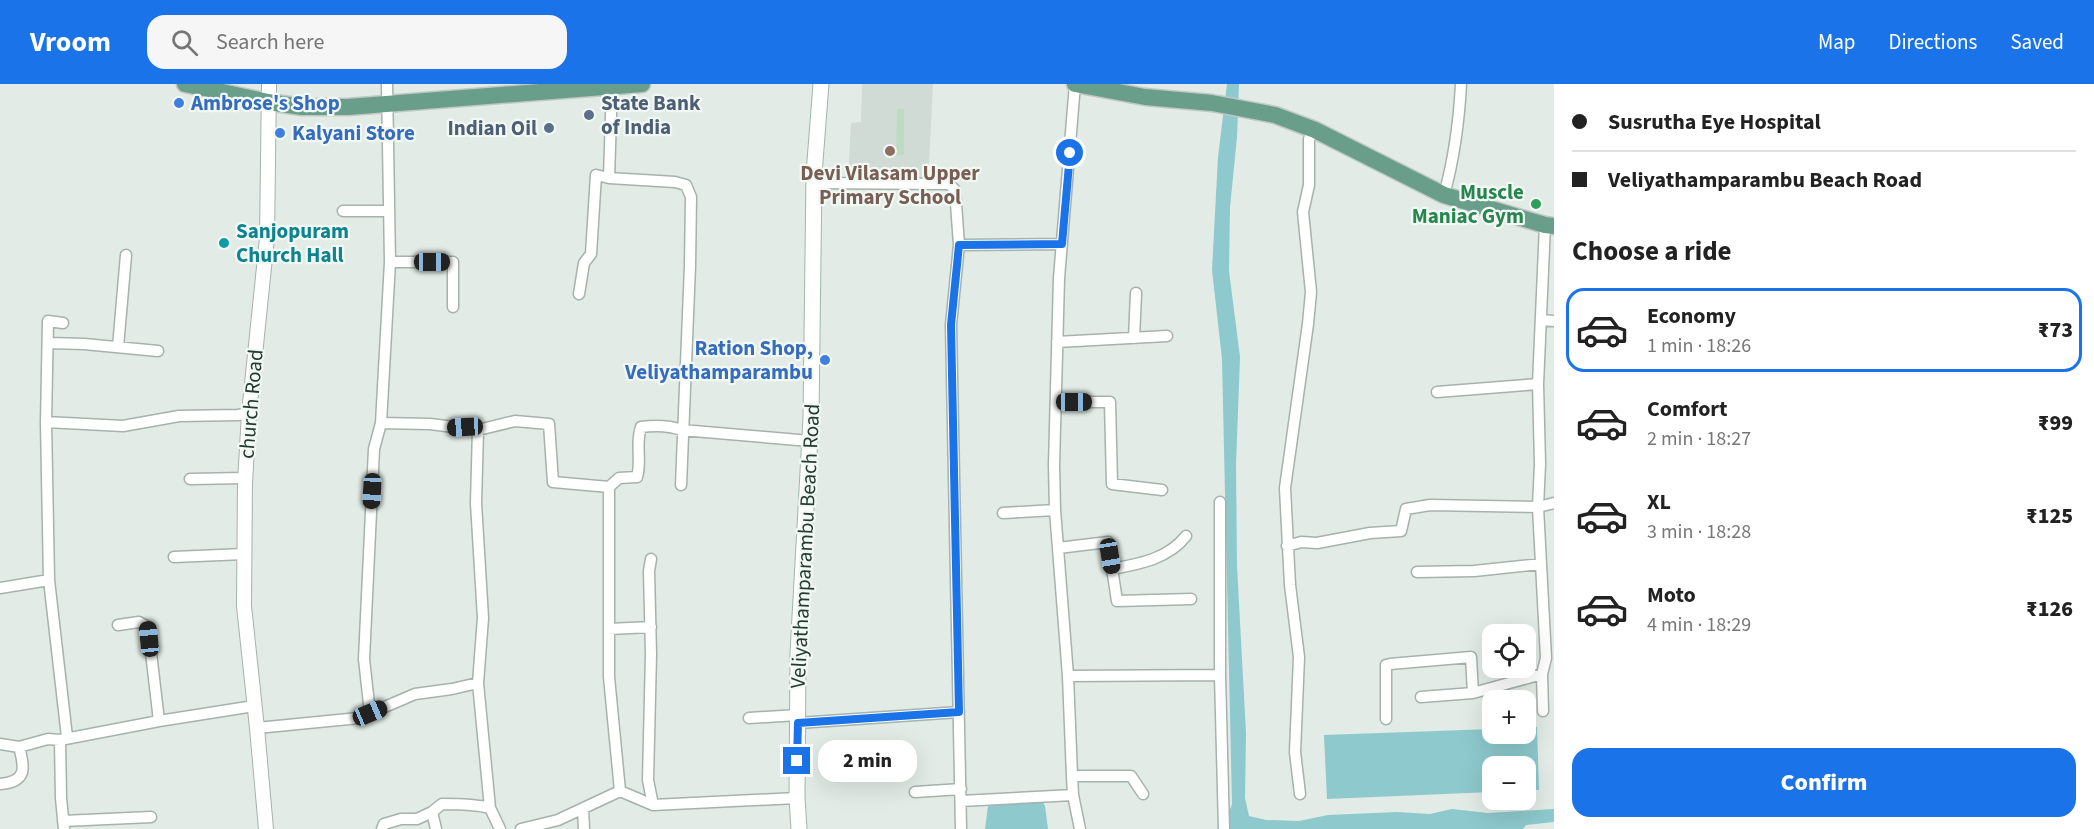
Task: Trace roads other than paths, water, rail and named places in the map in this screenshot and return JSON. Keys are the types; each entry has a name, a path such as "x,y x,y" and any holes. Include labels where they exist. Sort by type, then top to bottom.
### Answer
{"main road":[{"path":"185,84 302,107 348,107 553,88 642,84"},
{"name":"Veliyathamparambu Beach Road","path":"799,829 797,798 798,653 810,441 814,183 821,84"},
{"path":"1075,84 1145,97 1212,103 1275,115 1315,130 1444,195 1550,225"}],"street":[{"name":"church Road","path":"266,829 244,606 244,554 249,413 267,238 269,84"},
{"path":"370,713 364,659 374,449 381,423 390,262 387,84"},
{"path":"1075,84 1062,244 1054,465 1055,510 1068,676 1073,795 1080,829"},
{"path":"1444,195 1453,164 1461,84"},
{"path":"609,178 612,86"},
{"path":"1300,795 1295,752 1299,657 1287,546 1285,488 1311,292 1303,213 1309,185 1309,139 1315,130"},
{"path":"579,294 584,263 591,254 596,176 675,182 686,185 691,197 690,266 681,484"},
{"path":"814,183 950,184 955,190 959,245 951,325 962,829"},
{"path":"343,211 389,211"},
{"path":"1543,711 1542,674 1550,658 1538,507 1539,384 1541,320 1550,225"},
{"path":"959,245 1062,244"},
{"path":"118,347 126,255"},
{"path":"390,262 453,262 453,307"},
{"path":"1134,338 1136,293"},
{"path":"1541,320 1554,321"},
{"path":"63,323 48,321 46,422 49,580 63,738 60,798 63,825 151,817"},
{"path":"1057,342 1167,336"},
{"path":"48,343 158,351"},
{"path":"1437,392 1539,384"},
{"path":"1056,402 1110,402 1112,484 1162,490"},
{"path":"46,422 123,426 179,416 249,413"},
{"path":"381,423 430,424 478,430 515,422 549,424 554,482 609,487 619,478 637,477 639,468 637,438 642,427 663,426 682,430 810,441"},
{"path":"478,430 476,503 483,618 478,682 490,808 500,829"},
{"path":"190,479 245,478"},
{"path":"609,487 609,678 620,791"},
{"path":"1220,502 1220,675 1224,829"},
{"path":"1287,546 1301,542 1317,543 1370,533 1401,531 1406,509 1430,505 1538,507 1554,503"},
{"path":"1003,513 1055,510"},
{"path":"1112,569 1147,562 1178,547 1186,536"},
{"path":"1058,548 1108,542 1117,601 1191,599"},
{"path":"174,557 244,554"},
{"path":"651,559 649,572 651,726 648,780 653,805"},
{"path":"1417,572 1474,572 1541,564"},
{"path":"0,588 49,580"},
{"path":"118,625 139,622 148,627 159,721"},
{"path":"609,629 651,627"},
{"path":"1386,719 1386,665 1390,663 1471,657 1473,693"},
{"path":"1421,697 1473,693 1542,674"},
{"path":"1068,676 1220,675"},
{"path":"257,728 359,718 415,694 460,688 478,682"},
{"path":"0,744 19,747 48,739 254,706"},
{"path":"749,718 798,719 959,712"},
{"path":"0,784 15,782 20,777 23,769 19,747"},
{"path":"1072,776 1131,776 1143,794"},
{"path":"915,792 960,789"},
{"path":"521,829 558,820 620,791 653,805 797,798"},
{"path":"961,801 1073,795"},
{"path":"381,829 384,824 401,819 417,819 442,804 479,805 490,808"},
{"path":"583,809 584,829"},
{"path":"432,812 436,829"}],"water":[{"path":"1227,84 1239,84 1237,137 1230,207 1229,271 1240,357 1236,465 1237,566 1246,733 1245,798 1249,816 1266,820 1299,821 1328,815 1397,812 1430,814 1452,809 1488,813 1554,809 1554,822 1526,825 1523,829 1226,829 1225,823 1232,804 1222,359 1212,270 1218,157"},
{"path":"1537,727 1539,790 1536,790 1536,756 1482,756 1482,792 1327,799 1324,735 1482,729 1482,744 1536,744"},
{"path":"1040,797 1045,806 1048,829 985,829 988,806"}],"place":[{"name":"Ambrose's Shop","path":"179,103"},
{"name":"State Bank of India","path":"589,115"},
{"name":"Indian Oil","path":"549,128"},
{"name":"Kalyani Store","path":"280,133"},
{"name":"Devi Vilasam Upper Primary School","path":"890,151"},
{"name":"Muscle Maniac Gym","path":"1536,204"},
{"name":"Sanjopuram Church Hall","path":"224,243"},
{"name":"Ration Shop, Veliyathamparambu","path":"825,360"}]}
